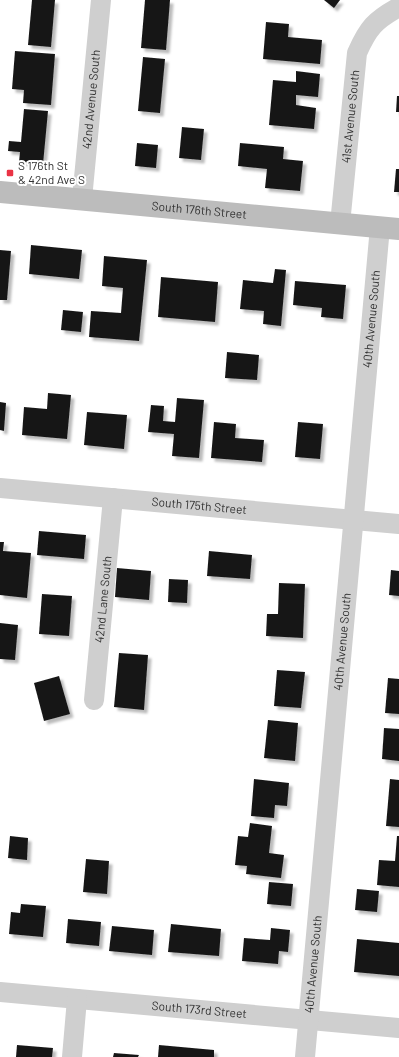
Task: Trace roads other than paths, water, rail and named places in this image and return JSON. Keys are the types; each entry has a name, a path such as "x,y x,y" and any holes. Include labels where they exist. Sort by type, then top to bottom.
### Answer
{"street":[{"name":"42nd Avenue South","path":"82,199 101,0"},
{"name":"41st Avenue South","path":"340,224 357,53 365,34 381,17 399,7"},
{"name":"South 176th Street","path":"0,192 390,228"},
{"name":"40th Avenue South","path":"305,1057 354,520 390,228"},
{"name":"South 175th Street","path":"0,488 399,524"},
{"name":"42nd Lane South","path":"94,700 113,498"},
{"name":"South 173rd Street","path":"0,992 399,1028"},
{"path":"72,1057 77,999"}],"place":[{"name":"S 176th St & 42nd Ave S","path":"10,173"}]}
